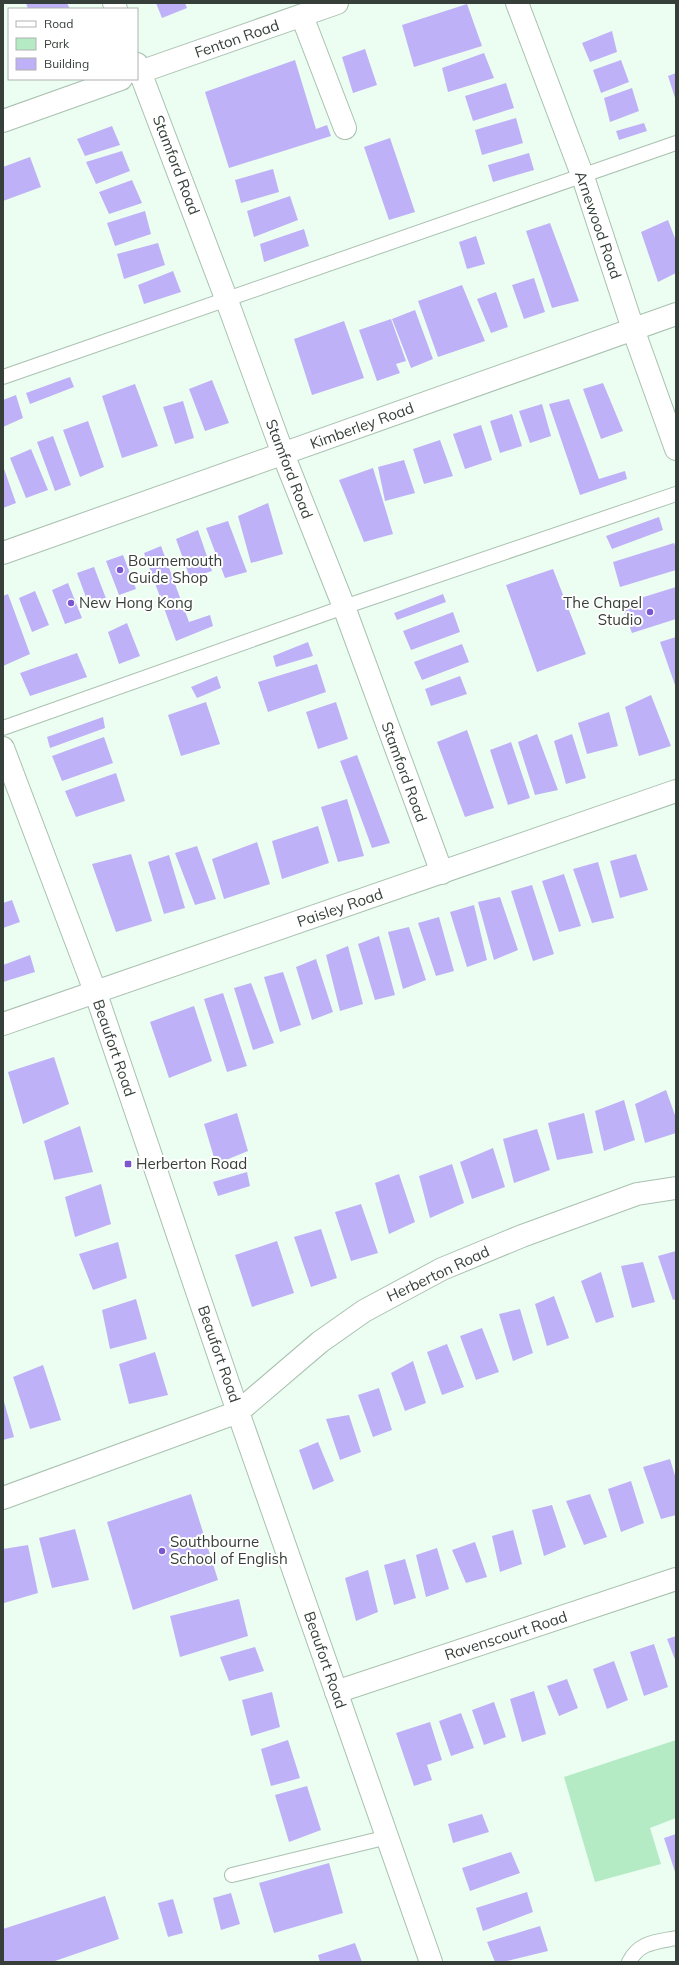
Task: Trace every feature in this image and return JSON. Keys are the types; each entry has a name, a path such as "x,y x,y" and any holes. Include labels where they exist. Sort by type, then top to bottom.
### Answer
{"street":[{"name":"Fenton Road","path":"138,71 337,3"},
{"name":"Arnewood Road","path":"517,3 583,177 633,329 676,449"},
{"path":"302,16 345,128"},
{"name":"Fenton Road","path":"3,121 113,80"},
{"name":"Stamford Road","path":"137,80 226,298 283,454 344,607 442,873"},
{"name":"Kimberley Road","path":"3,553 676,314"},
{"name":"Beaufort Road","path":"3,748 8,779 95,991 238,1412 431,1962"},
{"name":"Paisley Road","path":"3,1024 95,991 676,792"},
{"name":"Herberton Road","path":"3,1498 238,1412 320,1342 364,1311 442,1269 522,1236 637,1194 676,1188"},
{"name":"Ravenscourt Road","path":"336,1692 676,1579"}],"lane":[{"path":"3,377 226,298 583,177 676,143"},
{"path":"3,728 344,607 676,494"},
{"path":"232,1875 388,1837"},
{"path":"629,1962 634,1953 644,1945 676,1938"}],"green space":[{"path":"676,1740 676,1818 650,1828 661,1864 595,1882 564,1777"}],"building":[{"path":"26,3 67,3 70,8 28,8"},
{"path":"156,3 185,3 187,8 162,18"},
{"path":"467,4 482,46 414,67 402,25"},
{"path":"612,31 617,52 590,62 582,43"},
{"path":"365,49 377,85 353,93 342,57"},
{"path":"484,53 494,78 448,92 442,68"},
{"path":"295,60 316,129 327,125 331,136 229,168 205,92"},
{"path":"621,60 629,82 601,93 593,70"},
{"path":"676,73 676,101 668,76"},
{"path":"506,83 514,108 473,121 465,96"},
{"path":"632,88 639,111 610,122 604,98"},
{"path":"516,118 523,143 482,155 475,130"},
{"path":"644,123 647,131 619,140 616,131"},
{"path":"112,126 120,145 85,156 77,139"},
{"path":"390,138 415,212 389,220 364,147"},
{"path":"122,151 130,171 96,184 86,162"},
{"path":"529,153 534,170 493,182 488,165"},
{"path":"30,157 41,187 3,201 3,167"},
{"path":"273,169 279,192 241,203 235,180"},
{"path":"132,180 142,203 109,214 99,192"},
{"path":"290,196 298,220 254,237 247,211"},
{"path":"145,211 151,234 115,246 107,223"},
{"path":"668,220 676,241 676,273 658,282 641,232"},
{"path":"550,223 579,301 552,308 526,231"},
{"path":"304,229 309,246 264,262 260,244"},
{"path":"476,236 485,264 467,269 459,242"},
{"path":"158,243 165,265 124,279 117,254"},
{"path":"173,271 181,292 144,304 138,285"},
{"path":"534,278 545,312 524,319 512,285"},
{"path":"462,285 485,341 438,357 418,301"},
{"path":"496,292 508,327 491,333 477,299"},
{"path":"415,310 433,359 411,368 392,319"},
{"path":"391,319 406,361 396,364 400,373 377,381 359,330"},
{"path":"344,321 364,378 312,395 294,339"},
{"path":"70,377 74,387 30,404 26,393"},
{"path":"212,380 229,423 205,431 189,389"},
{"path":"603,383 623,431 601,439 583,389"},
{"path":"135,384 158,446 122,458 102,396"},
{"path":"16,395 23,418 3,427 3,400"},
{"path":"569,399 599,479 625,471 627,479 580,495 549,404"},
{"path":"183,401 194,438 175,444 163,407"},
{"path":"542,404 551,436 530,443 519,411"},
{"path":"512,414 522,446 500,453 490,421"},
{"path":"88,421 104,467 80,477 63,430"},
{"path":"481,425 492,460 465,469 453,434"},
{"path":"53,436 71,485 55,491 37,442"},
{"path":"440,440 453,476 424,484 413,449"},
{"path":"31,449 48,490 26,498 10,458"},
{"path":"404,460 415,493 385,501 378,467"},
{"path":"3,466 16,503 3,508"},
{"path":"373,468 393,534 364,542 339,480"},
{"path":"268,503 283,554 251,563 238,516"},
{"path":"659,517 663,530 612,549 606,536"},
{"path":"228,521 247,572 225,578 206,528"},
{"path":"198,530 212,571 190,578 176,539"},
{"path":"674,543 676,548 676,570 620,587 613,562"},
{"path":"161,546 189,622 210,615 213,626 176,641 144,553"},
{"path":"123,555 136,589 119,595 106,561"},
{"path":"94,567 107,601 90,608 77,573"},
{"path":"553,569 586,654 537,672 506,585"},
{"path":"68,583 82,618 65,624 52,590"},
{"name":"The Chapel Studio","path":"676,587 676,619 632,633 621,604"},
{"path":"35,591 49,625 32,632 19,598"},
{"path":"8,594 30,654 3,666 3,596"},
{"path":"443,594 446,602 397,620 394,613"},
{"path":"453,612 460,632 411,650 403,631"},
{"path":"127,623 140,656 119,664 108,632"},
{"path":"676,637 676,688 660,642"},
{"path":"308,642 313,656 276,667 273,656"},
{"path":"462,644 469,662 422,680 414,662"},
{"path":"77,653 87,677 30,696 20,673"},
{"path":"317,664 326,692 268,712 258,682"},
{"path":"217,676 221,688 197,698 191,687"},
{"path":"460,676 467,694 431,706 425,689"},
{"path":"651,695 671,746 639,756 625,707"},
{"path":"206,702 220,744 181,756 168,715"},
{"path":"336,702 348,739 318,749 306,712"},
{"path":"609,712 618,746 587,754 578,723"},
{"path":"103,717 105,728 50,748 47,737"},
{"path":"467,730 494,808 465,817 437,742"},
{"path":"537,734 558,790 535,795 518,742"},
{"path":"572,734 586,778 566,784 554,741"},
{"path":"104,737 113,763 62,781 52,756"},
{"path":"511,742 530,798 508,805 490,750"},
{"path":"357,755 390,843 372,848 340,761"},
{"path":"116,773 125,801 76,817 65,791"},
{"path":"347,799 364,856 338,862 321,807"},
{"path":"318,826 329,863 282,879 272,841"},
{"path":"257,842 270,884 224,899 212,859"},
{"path":"197,846 216,899 195,905 175,853"},
{"path":"131,854 152,921 116,932 92,864"},
{"path":"636,854 648,890 620,898 610,861"},
{"path":"169,855 185,908 164,914 148,862"},
{"path":"598,862 614,918 592,923 573,869"},
{"path":"564,874 581,926 559,932 542,881"},
{"path":"532,885 554,954 533,961 511,891"},
{"path":"500,897 518,950 494,960 478,902"},
{"path":"12,900 20,922 3,928 3,903"},
{"path":"474,905 487,960 467,967 450,912"},
{"path":"439,917 454,971 436,976 418,923"},
{"path":"409,927 426,980 403,989 388,932"},
{"path":"379,936 395,995 375,1000 358,944"},
{"path":"348,946 363,1004 340,1011 326,955"},
{"path":"30,955 35,972 3,982 3,965"},
{"path":"316,959 333,1012 312,1020 296,967"},
{"path":"283,972 301,1025 280,1032 264,977"},
{"path":"251,983 274,1043 253,1050 234,988"},
{"path":"223,993 247,1066 227,1072 204,999"},
{"path":"194,1006 212,1061 169,1078 150,1022"},
{"path":"54,1057 69,1104 23,1124 8,1072"},
{"path":"666,1090 676,1118 676,1133 645,1143 635,1104"},
{"path":"624,1100 635,1140 604,1151 595,1111"},
{"path":"237,1113 248,1151 216,1164 204,1124"},
{"path":"584,1113 593,1153 557,1160 548,1123"},
{"path":"80,1126 93,1172 54,1180 44,1141"},
{"path":"537,1129 550,1170 514,1183 503,1139"},
{"path":"493,1148 505,1187 472,1199 460,1162"},
{"path":"452,1164 464,1203 430,1218 419,1176"},
{"path":"247,1172 250,1186 218,1196 213,1182"},
{"path":"399,1174 415,1222 389,1234 375,1183"},
{"path":"101,1184 111,1224 75,1237 65,1197"},
{"path":"361,1204 378,1253 351,1261 335,1212"},
{"path":"321,1229 337,1278 311,1287 294,1237"},
{"path":"277,1241 294,1293 252,1307 235,1255"},
{"path":"118,1242 127,1278 93,1290 79,1254"},
{"path":"676,1251 676,1299 673,1300 658,1256"},
{"path":"643,1262 655,1302 632,1308 621,1266"},
{"path":"601,1272 614,1317 596,1323 581,1281"},
{"path":"554,1296 569,1338 547,1346 535,1304"},
{"path":"136,1299 147,1339 110,1349 102,1310"},
{"path":"520,1309 533,1353 513,1361 499,1314"},
{"path":"482,1328 499,1372 476,1380 460,1336"},
{"path":"447,1344 464,1387 442,1395 427,1352"},
{"path":"155,1352 168,1395 129,1404 119,1364"},
{"path":"413,1361 426,1403 405,1411 391,1373"},
{"path":"43,1365 61,1420 30,1429 13,1377"},
{"path":"379,1388 392,1430 373,1437 358,1395"},
{"path":"3,1398 14,1437 3,1440"},
{"path":"349,1415 361,1452 340,1460 326,1419"},
{"path":"318,1442 334,1481 313,1490 299,1450"},
{"path":"670,1459 676,1479 676,1515 661,1519 643,1467"},
{"path":"631,1481 644,1523 621,1532 608,1489"},
{"name":"Southbourne School of English","path":"191,1494 218,1580 133,1610 107,1522"},
{"path":"590,1494 607,1537 584,1545 566,1501"},
{"path":"552,1505 566,1547 544,1556 532,1510"},
{"path":"75,1529 89,1580 52,1588 39,1538"},
{"path":"513,1530 522,1564 500,1572 492,1536"},
{"path":"475,1542 487,1577 466,1583 452,1550"},
{"path":"28,1545 38,1593 4,1603 3,1549"},
{"path":"437,1548 449,1589 426,1597 416,1555"},
{"path":"405,1559 416,1598 394,1605 384,1565"},
{"path":"368,1570 378,1612 356,1621 345,1578"},
{"path":"239,1599 248,1636 180,1657 170,1616"},
{"path":"676,1636 676,1662 667,1639"},
{"path":"654,1644 668,1687 644,1696 630,1652"},
{"path":"255,1647 264,1671 229,1681 220,1657"},
{"path":"614,1661 628,1700 607,1709 593,1669"},
{"path":"567,1679 578,1708 559,1716 547,1686"},
{"path":"534,1691 546,1734 522,1742 510,1699"},
{"path":"272,1692 280,1727 251,1736 242,1700"},
{"path":"494,1702 506,1737 484,1745 472,1710"},
{"path":"461,1713 474,1748 451,1756 439,1721"},
{"path":"430,1722 442,1760 427,1765 432,1780 414,1786 396,1733"},
{"path":"288,1740 300,1778 271,1786 261,1749"},
{"path":"307,1786 321,1830 289,1842 275,1795"},
{"path":"482,1814 489,1832 453,1843 448,1824"},
{"path":"676,1834 676,1875 664,1838"},
{"path":"511,1852 520,1873 470,1891 462,1868"},
{"path":"329,1863 343,1913 274,1933 259,1883"},
{"path":"527,1892 533,1912 483,1931 476,1908"},
{"path":"231,1893 240,1924 221,1930 213,1898"},
{"path":"105,1896 119,1939 52,1962 3,1962 3,1929"},
{"path":"173,1899 183,1933 168,1937 158,1903"},
{"path":"540,1926 548,1951 503,1962 495,1962 487,1942"},
{"path":"355,1943 362,1962 320,1962 318,1955"}],"place":[{"name":"Bournemouth Guide Shop","path":"120,570"},
{"name":"New Hong Kong","path":"71,603"},
{"name":"The Chapel Studio","path":"650,612"},
{"name":"Herberton Road","path":"128,1164"},
{"name":"Southbourne School of English","path":"162,1551"}]}
